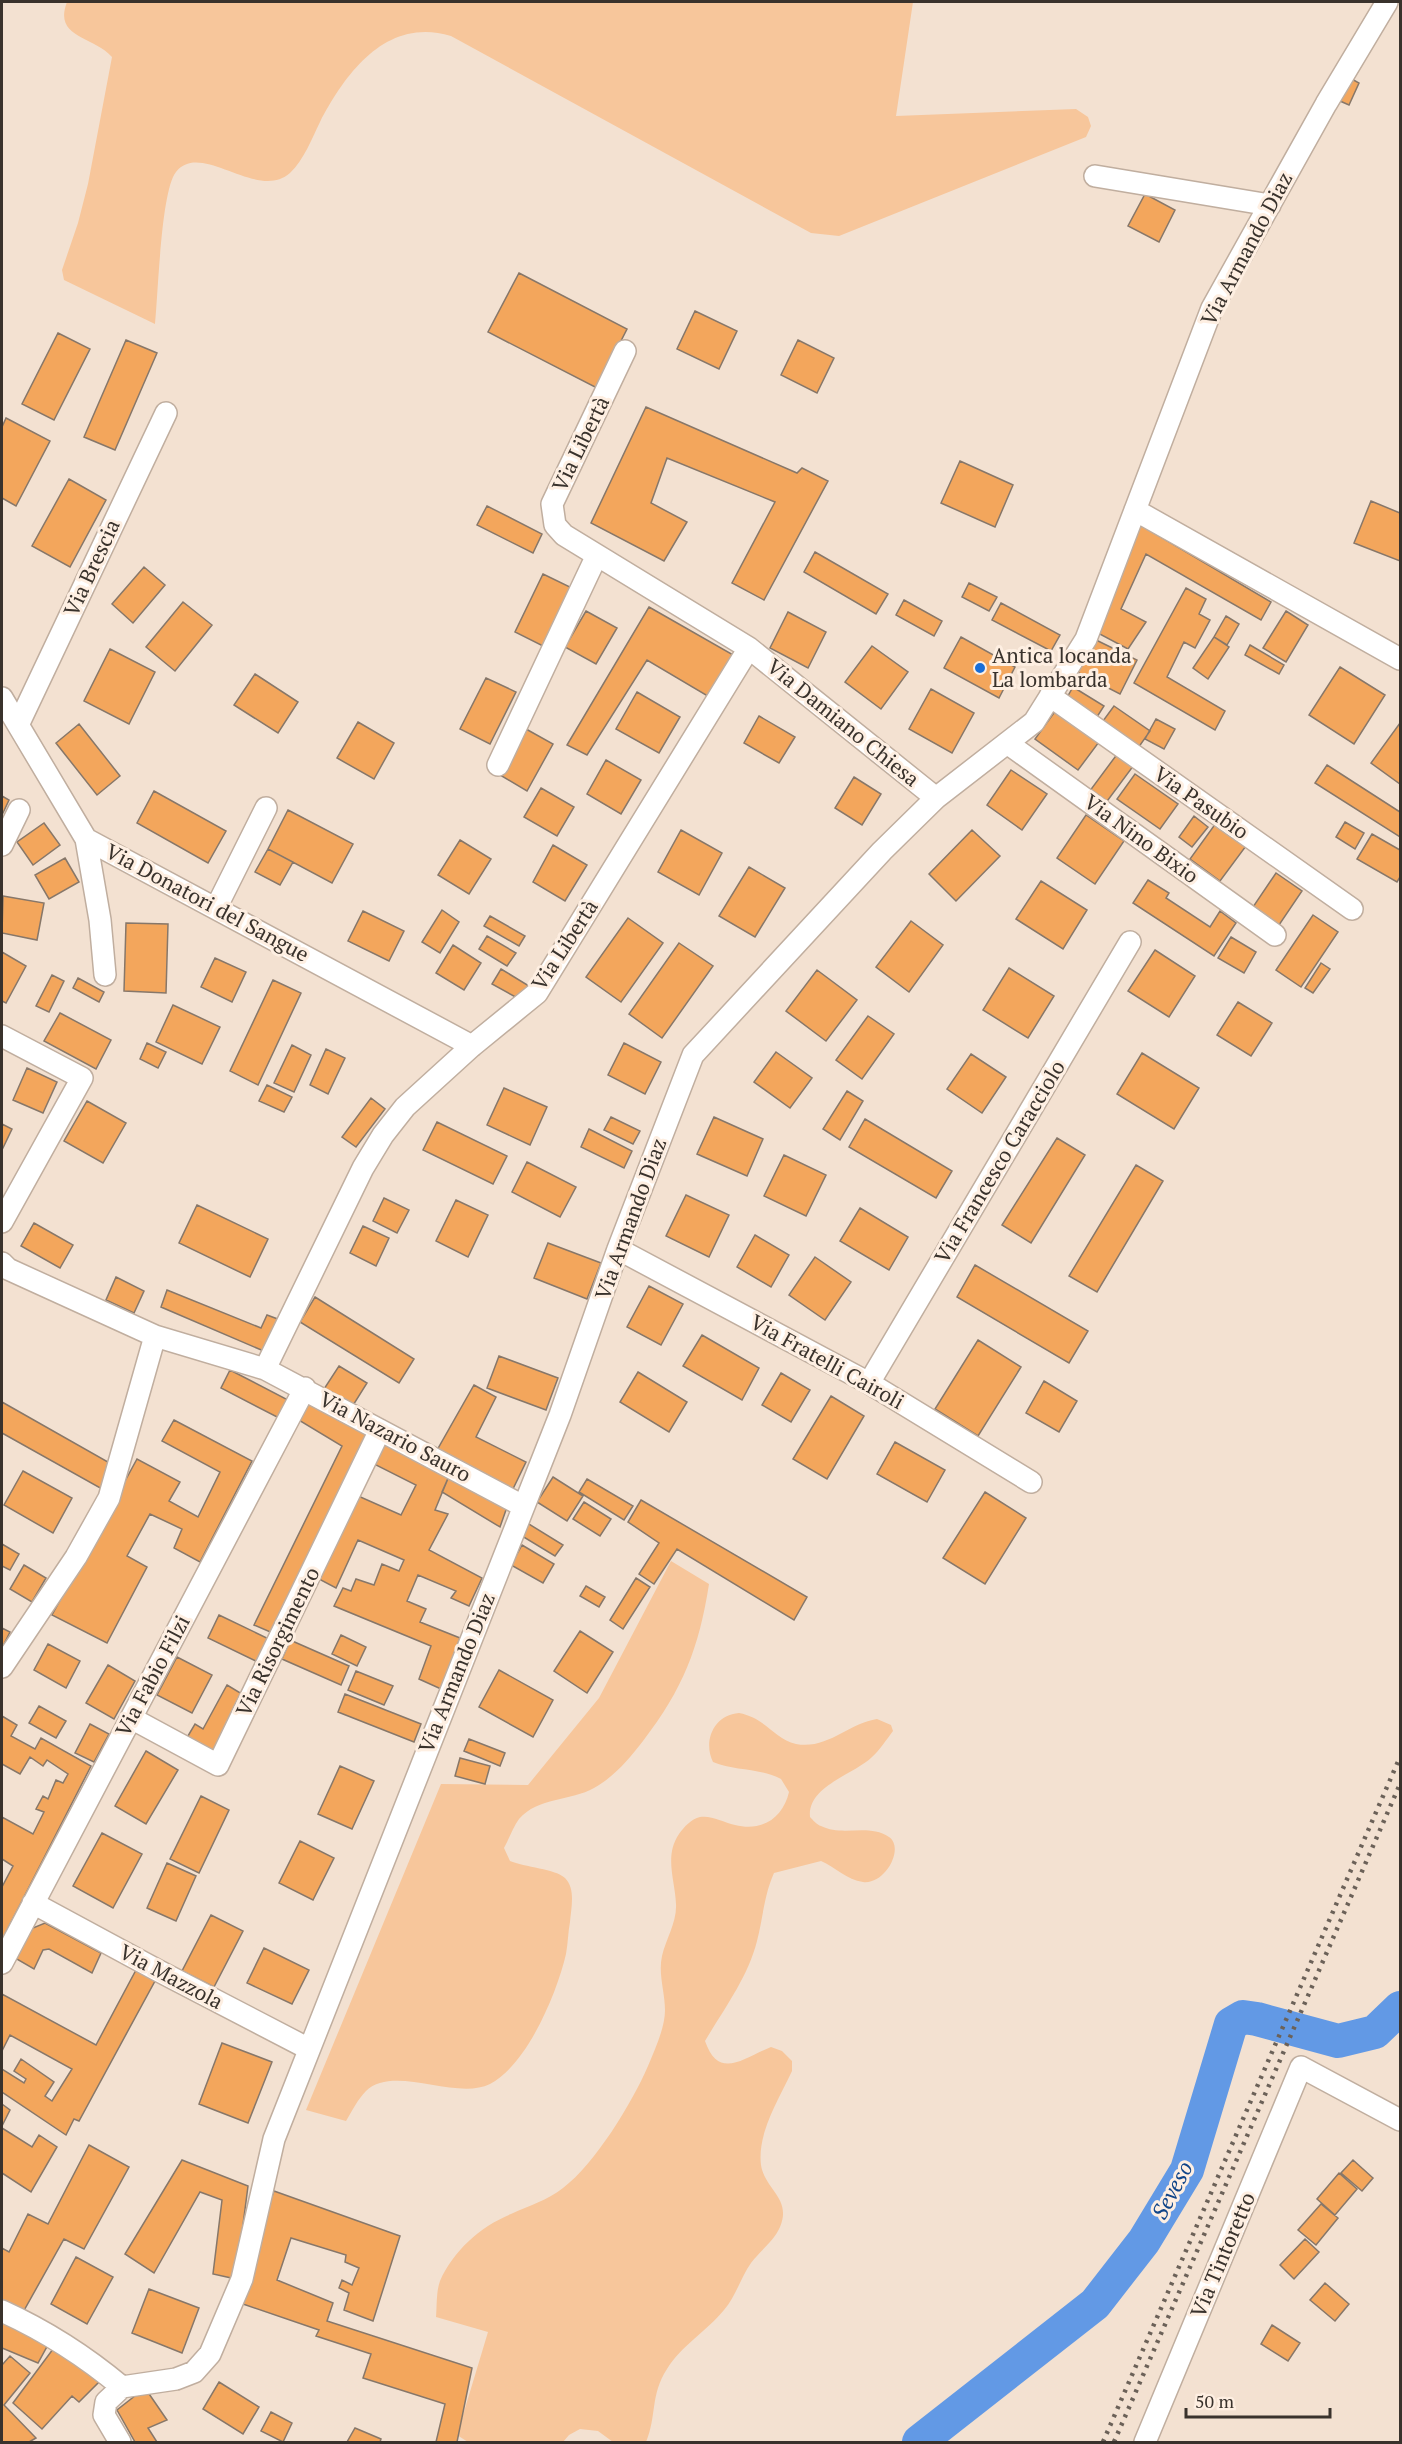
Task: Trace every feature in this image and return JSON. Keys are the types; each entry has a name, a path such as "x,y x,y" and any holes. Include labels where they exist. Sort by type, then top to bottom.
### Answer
{"street":[{"name":"Via Armando Diaz","path":"122,2387 176,2379 194,2372 210,2354 242,2279 274,2139 560,1415 618,1249 693,1055 882,851 936,798 1034,722 1086,639 1212,308 1387,2"},
{"path":"1095,176 1270,204"},
{"name":"Via Libertà","path":"265,1369 363,1168 383,1135 405,1107 472,1046 537,993 749,648 564,535 555,525 552,504 626,351"},
{"name":"Via Brescia","path":"19,723 166,413"},
{"path":"1135,510 1401,659"},
{"path":"498,765 597,555"},
{"name":"Via Damiano Chiesa","path":"749,648 936,798"},
{"name":"Via Pasubio","path":"1050,696 1352,909"},
{"name":"Via Donatori del Sangue","path":"2,698 86,838 472,1046"},
{"name":"Via Nino Bixio","path":"1007,743 1275,935"},
{"path":"216,908 266,807"},
{"path":"2,845 19,810"},
{"path":"86,838 100,920 105,975"},
{"name":"Via Francesco Caracciolo","path":"869,1383 1130,942"},
{"path":"2,1036 82,1078 2,1222"},
{"name":"Via Fratelli Cairoli","path":"618,1249 869,1383 1031,1482"},
{"name":"Via Nazario Sauro","path":"5,1266 155,1336 265,1369 524,1506"},
{"path":"2,1667 76,1557 110,1498 155,1336"},
{"name":"Via Fabio Filzi","path":"2,1963 304,1388"},
{"name":"Via Risorgimento","path":"131,1718 218,1765 380,1430"},
{"name":"Via Mazzola","path":"33,1903 309,2049"},
{"name":"Via Tintoretto","path":"1145,2442 1300,2067 1401,2120"},
{"path":"2,2311 33,2325 88,2358 122,2387 106,2402 104,2415 120,2442"}],"shaded area":[{"path":"67,2 913,2 896,116 1076,109 1088,117 1091,126 1086,137 839,236 811,233 451,36 428,32 407,34 389,41 356,67 331,103 304,155 290,173 277,180 262,181 200,163 187,164 176,172 167,199 155,324 64,280 62,270 88,184 112,57 70,30 65,23 64,14"},
{"path":"671,1561 709,1584 694,1648 669,1704 643,1741 615,1773 601,1784 585,1792 545,1803 527,1812 517,1822 504,1848 510,1861 561,1875 568,1882 572,1893 567,1950 562,1970 548,2007 528,2045 504,2075 490,2084 476,2088 460,2088 392,2081 378,2084 366,2091 346,2121 306,2110 441,1784 528,1785 599,1698"},
{"path":"739,1713 756,1719 782,1738 796,1744 807,1745 828,1740 857,1725 877,1719 891,1725 893,1731 872,1757 824,1789 816,1797 811,1806 810,1817 818,1825 829,1829 873,1831 889,1837 895,1849 890,1865 879,1878 863,1882 852,1879 821,1861 774,1873 748,1967 705,2041 717,2060 725,2063 742,2060 771,2047 782,2051 792,2061 792,2071 770,2117 762,2141 761,2153 763,2174 783,2209 780,2227 751,2263 724,2310 679,2353 667,2369 658,2388 646,2442 613,2442 598,2431 580,2429 569,2435 563,2442 468,2442 457,2435 488,2332 436,2317 440,2281 460,2250 489,2225 551,2196 575,2177 600,2149 632,2097 648,2066 665,2017 661,1963 676,1911 671,1859 679,1834 685,1826 700,1817 713,1818 745,1827 770,1821 782,1809 789,1792 781,1779 773,1775 713,1762 709,1746 712,1731 723,1719"}],"building":[{"path":"1350,78 1359,83 1349,105 1340,101"},
{"path":"1145,194 1175,210 1159,242 1128,226"},
{"path":"519,273 627,329 597,388 488,332"},
{"path":"695,311 737,331 719,369 677,349"},
{"path":"58,333 90,349 54,420 22,404"},
{"path":"126,340 157,353 115,450 84,437"},
{"path":"798,340 834,358 817,393 781,375"},
{"path":"646,407 797,473 802,468 828,481 764,600 732,583 775,502 667,458 651,503 687,522 664,561 591,523"},
{"path":"6,418 50,441 16,506 2,498 2,427"},
{"path":"960,461 1013,485 995,527 941,503"},
{"path":"69,479 106,500 70,567 32,546"},
{"path":"1371,501 1400,513 1400,561 1354,543"},
{"path":"487,506 542,534 533,553 477,525"},
{"path":"1139,524 1271,602 1261,620 1146,554 1121,609 1146,622 1128,649 1094,631"},
{"path":"815,552 888,594 876,614 804,572"},
{"path":"144,567 165,585 133,623 112,604"},
{"path":"543,574 572,588 543,646 515,632"},
{"path":"969,583 997,597 989,611 962,597"},
{"path":"1186,588 1206,599 1199,614 1210,620 1195,648 1184,642 1167,677 1225,711 1215,730 1134,683"},
{"path":"904,600 942,621 934,636 896,615"},
{"path":"183,602 212,625 175,671 146,647"},
{"path":"1001,603 1060,635 1051,651 992,620"},
{"path":"649,607 735,656 711,698 647,660 587,755 567,745"},
{"path":"586,611 617,628 596,664 565,647"},
{"path":"1286,611 1308,625 1286,662 1263,648"},
{"path":"788,612 826,632 808,668 770,648"},
{"path":"1226,616 1239,624 1227,645 1214,637"},
{"name":"Antica locanda La lombarda","path":"961,637 1015,667 999,698 944,668"},
{"path":"1214,637 1229,647 1208,679 1193,668"},
{"path":"1092,638 1137,660 1120,694 1075,671"},
{"path":"1250,645 1284,665 1279,674 1245,655"},
{"path":"872,646 908,672 881,709 845,682"},
{"path":"110,649 155,672 129,724 84,701"},
{"path":"1340,667 1385,695 1354,744 1309,715"},
{"path":"255,674 298,702 278,733 234,705"},
{"path":"486,678 516,692 490,744 460,729"},
{"path":"1073,687 1104,706 1095,720 1065,701"},
{"path":"931,689 974,713 952,753 909,729"},
{"path":"637,692 680,717 659,753 616,729"},
{"path":"1114,706 1150,731 1136,751 1100,725"},
{"path":"1056,710 1099,742 1078,770 1035,739"},
{"path":"759,716 795,737 779,763 744,743"},
{"path":"1156,719 1175,729 1164,749 1145,739"},
{"path":"358,722 394,743 374,779 337,758"},
{"path":"1400,723 1400,784 1371,763"},
{"path":"79,724 120,776 97,795 56,743"},
{"path":"526,729 553,744 527,791 500,775"},
{"path":"1118,753 1134,765 1105,804 1089,792"},
{"path":"606,760 641,780 621,814 587,794"},
{"path":"1327,765 1400,812 1400,837 1315,783"},
{"path":"1011,770 1047,794 1022,830 987,805"},
{"path":"1135,774 1178,804 1160,829 1117,799"},
{"path":"854,777 881,794 862,825 835,808"},
{"path":"541,788 574,807 557,836 524,817"},
{"path":"154,791 226,831 208,863 137,823"},
{"path":"2,796 9,800 2,815"},
{"path":"288,810 353,844 332,883 268,849"},
{"path":"1086,815 1124,841 1095,884 1057,858"},
{"path":"1194,816 1208,827 1192,847 1179,837"},
{"path":"1345,822 1364,833 1355,849 1336,837"},
{"path":"44,823 60,845 33,865 17,842"},
{"path":"1216,823 1246,846 1220,881 1190,859"},
{"path":"681,830 722,853 699,895 658,872"},
{"path":"972,830 1000,856 956,901 929,874"},
{"path":"1372,834 1400,850 1400,877 1397,882 1357,859"},
{"path":"460,840 491,859 469,894 438,875"},
{"path":"553,845 587,865 565,901 533,882"},
{"path":"268,849 293,862 280,885 255,872"},
{"path":"65,858 79,882 49,899 35,875"},
{"path":"749,867 785,888 755,937 719,916"},
{"path":"1276,873 1302,891 1279,925 1253,907"},
{"path":"1148,880 1169,893 1166,898 1210,927 1220,911 1236,923 1214,956 1133,903"},
{"path":"1041,881 1087,910 1063,949 1016,919"},
{"path":"3,896 44,903 37,940 2,933"},
{"path":"442,910 459,922 440,953 422,942"},
{"path":"363,911 404,931 389,961 348,941"},
{"path":"1313,915 1338,932 1301,987 1276,970"},
{"path":"490,916 525,936 519,946 484,926"},
{"path":"628,918 663,943 621,1002 586,977"},
{"path":"911,921 943,945 909,992 876,967"},
{"path":"126,923 168,924 166,993 124,991"},
{"path":"487,936 516,953 507,966 479,949"},
{"path":"1231,937 1256,952 1244,973 1218,958"},
{"path":"679,943 713,966 662,1038 629,1014"},
{"path":"453,945 481,963 464,990 436,973"},
{"path":"1155,950 1195,976 1169,1017 1128,991"},
{"path":"2,952 26,966 6,1003 2,1001"},
{"path":"215,958 246,972 232,1002 201,987"},
{"path":"1321,963 1330,969 1313,993 1305,988"},
{"path":"1009,968 1054,996 1028,1038 983,1010"},
{"path":"501,969 529,986 521,1000 492,984"},
{"path":"817,970 857,1000 826,1041 786,1011"},
{"path":"52,975 64,981 49,1012 36,1006"},
{"path":"78,978 104,992 99,1002 73,988"},
{"path":"273,980 301,993 258,1085 230,1071"},
{"path":"1238,1002 1272,1023 1251,1056 1217,1035"},
{"path":"173,1005 220,1027 202,1064 156,1042"},
{"path":"60,1013 111,1040 96,1069 44,1041"},
{"path":"868,1016 894,1034 862,1079 836,1060"},
{"path":"147,1043 166,1052 158,1068 140,1059"},
{"path":"624,1043 661,1062 645,1094 608,1075"},
{"path":"292,1045 311,1055 294,1092 274,1083"},
{"path":"326,1049 345,1058 328,1094 310,1085"},
{"path":"776,1052 812,1078 790,1108 754,1082"},
{"path":"1142,1053 1199,1088 1174,1129 1117,1094"},
{"path":"971,1054 1006,1077 982,1113 947,1089"},
{"path":"27,1068 57,1082 43,1113 13,1100"},
{"path":"267,1085 292,1097 284,1112 259,1101"},
{"path":"504,1088 547,1107 530,1145 487,1125"},
{"path":"847,1091 863,1101 840,1140 823,1129"},
{"path":"371,1098 385,1109 356,1147 342,1137"},
{"path":"87,1101 126,1123 103,1163 64,1141"},
{"path":"611,1117 640,1131 633,1144 604,1130"},
{"path":"714,1117 763,1139 747,1176 697,1154"},
{"path":"865,1119 952,1171 936,1198 849,1147"},
{"path":"437,1122 507,1156 493,1184 423,1150"},
{"path":"2,1124 12,1129 2,1150"},
{"path":"589,1129 632,1151 624,1168 581,1147"},
{"path":"1057,1138 1085,1155 1031,1243 1002,1225"},
{"path":"784,1155 826,1175 806,1216 764,1196"},
{"path":"527,1162 576,1187 560,1217 512,1192"},
{"path":"1136,1165 1163,1181 1097,1292 1069,1276"},
{"path":"686,1195 729,1215 709,1257 666,1236"},
{"path":"384,1198 409,1210 397,1233 373,1221"},
{"path":"456,1200 488,1215 468,1257 436,1241"},
{"path":"197,1205 268,1239 250,1277 179,1243"},
{"path":"860,1208 908,1237 889,1270 840,1241"},
{"path":"34,1223 73,1245 60,1268 21,1246"},
{"path":"363,1226 389,1238 376,1266 350,1253"},
{"path":"755,1235 789,1255 771,1287 737,1267"},
{"path":"548,1243 601,1263 587,1299 534,1278"},
{"path":"815,1257 851,1282 825,1320 789,1295"},
{"path":"975,1265 1088,1331 1069,1363 957,1297"},
{"path":"116,1277 144,1291 134,1313 106,1300"},
{"path":"649,1286 683,1304 661,1345 627,1327"},
{"path":"167,1290 261,1328 267,1315 283,1321 266,1352 161,1307"},
{"path":"315,1297 414,1359 399,1383 300,1322"},
{"path":"702,1335 759,1368 742,1400 683,1366"},
{"path":"978,1340 1021,1367 978,1436 935,1409"},
{"path":"499,1356 558,1378 546,1410 487,1388"},
{"path":"339,1366 367,1383 352,1407 324,1389"},
{"path":"230,1370 288,1400 279,1418 221,1388"},
{"path":"638,1372 687,1402 669,1432 620,1402"},
{"path":"781,1373 810,1390 791,1422 762,1405"},
{"path":"1044,1381 1077,1401 1059,1432 1026,1413"},
{"path":"474,1385 496,1397 476,1437 526,1462 511,1493 436,1452"},
{"path":"831,1396 864,1416 827,1479 793,1459"},
{"path":"307,1400 372,1436 275,1634 254,1625 342,1446 297,1419"},
{"path":"2,1402 115,1466 102,1489 2,1433"},
{"path":"174,1420 252,1461 200,1562 174,1548 182,1529 150,1514 127,1556 147,1567 107,1643 52,1615 137,1459 180,1482 169,1501 198,1517 220,1472 162,1441"},
{"path":"381,1440 449,1476 435,1510 448,1514 429,1550 482,1578 469,1606 451,1598 456,1591 418,1575 407,1601 426,1609 420,1622 460,1638 441,1689 419,1679 431,1646 334,1606 343,1588 351,1591 356,1579 374,1585 382,1564 399,1571 404,1560 358,1540 336,1588 317,1578 356,1495 401,1515 416,1485 372,1463"},
{"path":"895,1442 945,1470 927,1502 877,1474"},
{"path":"23,1471 72,1498 53,1533 4,1505"},
{"path":"449,1476 507,1507 500,1527 442,1492"},
{"path":"553,1477 583,1496 567,1521 537,1502"},
{"path":"587,1479 633,1506 624,1520 579,1492"},
{"path":"985,1492 1026,1518 985,1584 943,1558"},
{"path":"641,1500 807,1597 794,1620 677,1549 654,1584 639,1574 659,1543 628,1522"},
{"path":"584,1502 611,1519 600,1536 573,1519"},
{"path":"524,1521 563,1545 555,1556 517,1533"},
{"path":"2,1544 19,1554 10,1570 2,1566"},
{"path":"522,1545 554,1564 543,1583 511,1565"},
{"path":"24,1565 46,1578 32,1602 10,1589"},
{"path":"636,1578 650,1587 623,1629 610,1620"},
{"path":"586,1586 605,1597 599,1607 580,1596"},
{"path":"219,1615 271,1640 260,1663 208,1638"},
{"path":"2,1628 10,1632 2,1648"},
{"path":"580,1631 613,1652 587,1693 554,1671"},
{"path":"341,1635 366,1647 357,1666 332,1654"},
{"path":"290,1640 349,1666 341,1685 282,1659"},
{"path":"48,1644 80,1661 66,1688 34,1670"},
{"path":"177,1657 212,1675 192,1713 157,1695"},
{"path":"108,1665 135,1681 114,1719 86,1703"},
{"path":"499,1670 553,1700 533,1737 479,1707"},
{"path":"356,1671 393,1686 384,1705 348,1690"},
{"path":"227,1685 242,1694 213,1753 185,1741 195,1724 203,1729"},
{"path":"345,1694 421,1724 414,1742 338,1712"},
{"path":"39,1706 66,1721 56,1738 29,1723"},
{"path":"2,1716 17,1725 11,1736 35,1749 41,1738 91,1766 2,1940 2,1887 13,1866 2,1859 2,1817 33,1834 44,1812 36,1809 43,1796 48,1799 56,1780 63,1783 68,1774 47,1760 43,1766 30,1757 20,1774 2,1764"},
{"path":"90,1724 109,1734 94,1762 75,1753"},
{"path":"469,1739 505,1753 500,1766 464,1751"},
{"path":"146,1751 178,1770 146,1824 115,1806"},
{"path":"460,1758 490,1766 485,1784 455,1776"},
{"path":"340,1766 374,1781 352,1829 318,1814"},
{"path":"201,1796 229,1810 199,1873 170,1859"},
{"path":"102,1833 142,1854 113,1908 73,1886"},
{"path":"300,1841 334,1858 313,1900 279,1883"},
{"path":"167,1863 196,1876 176,1921 147,1908"},
{"path":"211,1915 243,1931 214,1987 182,1971"},
{"path":"45,1923 101,1953 92,1973 49,1949 43,1950 34,1969 15,1958 28,1930"},
{"path":"264,1948 309,1970 292,2004 247,1983"},
{"path":"136,1970 155,1981 79,2121 74,2119 66,2135 2,2092 2,2069 24,2083 26,2079 14,2071 21,2059 54,2082 45,2096 52,2101 72,2069 10,2035 2,2051 2,1994 96,2045"},
{"path":"222,2043 272,2062 248,2123 199,2104"},
{"path":"2,2104 10,2110 2,2126"},
{"path":"2,2128 32,2147 39,2135 57,2147 31,2192 2,2173"},
{"path":"89,2145 129,2167 84,2249 64,2239 22,2314 2,2303 2,2248 9,2252 28,2214 48,2224"},
{"path":"182,2160 248,2186 236,2279 213,2274 222,2200 200,2192 154,2273 125,2254"},
{"path":"1353,2160 1373,2178 1362,2191 1341,2173"},
{"path":"1339,2173 1357,2189 1335,2215 1317,2199"},
{"path":"274,2191 400,2236 373,2321 344,2310 349,2293 339,2288 342,2280 352,2285 359,2268 345,2262 346,2255 291,2238 277,2280 333,2303 327,2321 472,2368 457,2442 436,2442 445,2404 363,2378 371,2354 316,2336 319,2330 243,2304 253,2277 259,2231"},
{"path":"1321,2204 1338,2218 1316,2245 1298,2230"},
{"path":"1305,2239 1319,2252 1294,2279 1280,2265"},
{"path":"76,2257 113,2277 87,2324 51,2304"},
{"path":"1325,2283 1349,2304 1335,2321 1310,2300"},
{"path":"149,2289 199,2308 182,2353 132,2333"},
{"path":"2,2320 50,2341 38,2363 2,2348"},
{"path":"1272,2325 1300,2343 1288,2361 1261,2344"},
{"path":"56,2345 101,2380 79,2402 72,2396 42,2429 13,2403"},
{"path":"10,2356 30,2373 4,2405 36,2438 29,2442 2,2442 2,2365"},
{"path":"219,2382 259,2407 243,2434 203,2409"},
{"path":"145,2388 167,2420 148,2428 157,2442 135,2442 117,2410"},
{"path":"271,2412 292,2423 283,2442 261,2431"},
{"path":"355,2428 381,2439 380,2442 347,2442"}],"waterway":[{"name":"Seveso","path":"919,2442 1095,2304 1144,2241 1187,2170 1231,2024 1243,2017 1257,2019 1338,2041 1375,2032 1400,2008"}],"railway":[{"path":"1103,2442 1400,1757"},
{"path":"1114,2442 1400,1784"}],"place":[{"name":"Antica locanda La lombarda","path":"980,668"}]}
